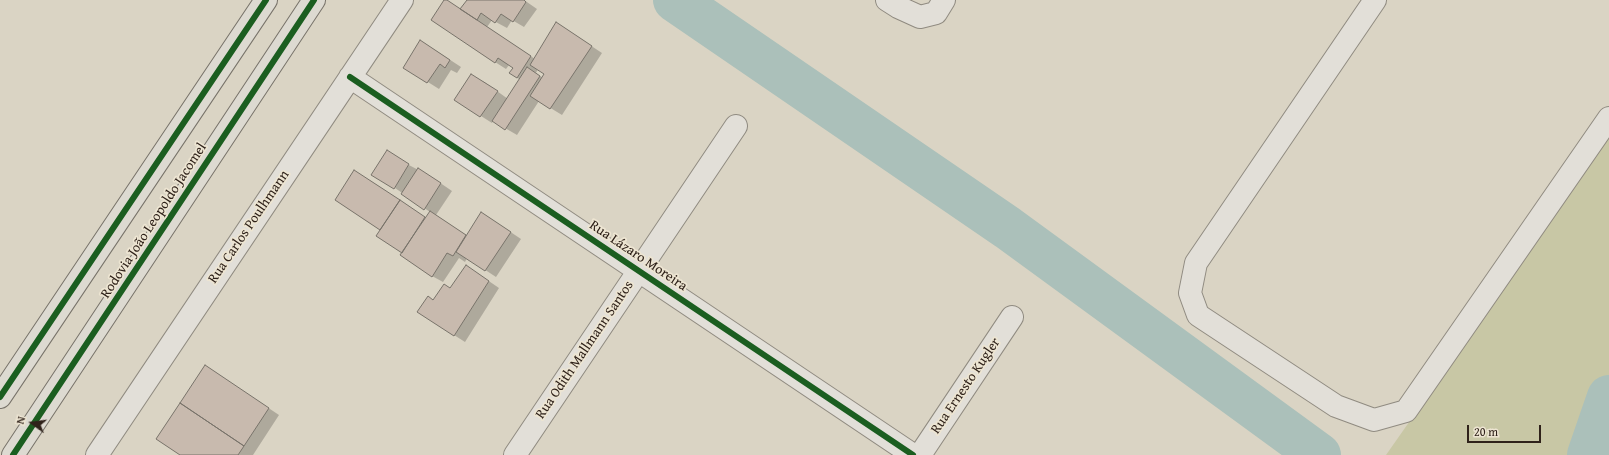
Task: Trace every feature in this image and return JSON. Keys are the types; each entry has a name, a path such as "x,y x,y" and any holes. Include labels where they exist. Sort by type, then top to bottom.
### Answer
{"highway":[{"name":"Rodovia João Leopoldo Jacomel","path":"0,397 266,0"},
{"name":"Rodovia João Leopoldo Jacomel","path":"13,455 314,0"}],"street":[{"name":"Rua Carlos Poulhmann","path":"97,455 402,0"},
{"path":"887,0 920,17 936,13 944,0"},
{"path":"1375,0 1196,263 1190,293 1198,315 1336,406 1374,420 1406,411 1609,118"},
{"name":"Rua Lázaro Moreira","path":"350,77 913,455"},
{"name":"Rua Odith Mallmann Santos","path":"515,455 736,126"},
{"name":"Rua Ernesto Kugler","path":"920,455 1012,317"}],"green space":[{"path":"1609,137 1609,455 1386,455"}],"building":[{"path":"444,0 447,0 531,56 517,78 509,73 513,68 498,58 495,63 431,20"},
{"path":"467,0 524,0 526,2 513,22 501,14 495,23 481,13 477,20 460,9"},
{"path":"556,22 592,46 550,109 530,96 544,74 530,65"},
{"path":"420,40 450,60 445,68 440,64 427,83 403,68"},
{"path":"527,67 540,76 505,130 492,121"},
{"path":"471,74 498,91 480,117 454,100"},
{"path":"387,150 409,164 394,189 371,175"},
{"path":"418,168 441,183 424,210 401,194"},
{"path":"354,170 400,200 380,230 335,200"},
{"path":"400,200 425,217 402,253 376,236"},
{"path":"430,211 466,235 453,256 447,253 432,277 400,255"},
{"path":"481,212 511,232 485,271 456,252"},
{"path":"466,265 489,281 454,336 417,312 428,296 433,300 444,284 450,288"},
{"path":"205,365 269,408 244,446 180,403"},
{"path":"180,403 244,446 238,455 180,455 156,439"}],"waterway":[{"path":"675,0 1008,228 1319,455"},
{"path":"1589,455 1609,397"}],"cycle path":[{"path":"0,397 266,0"},
{"path":"13,455 314,0"},
{"path":"350,77 913,455"}]}
